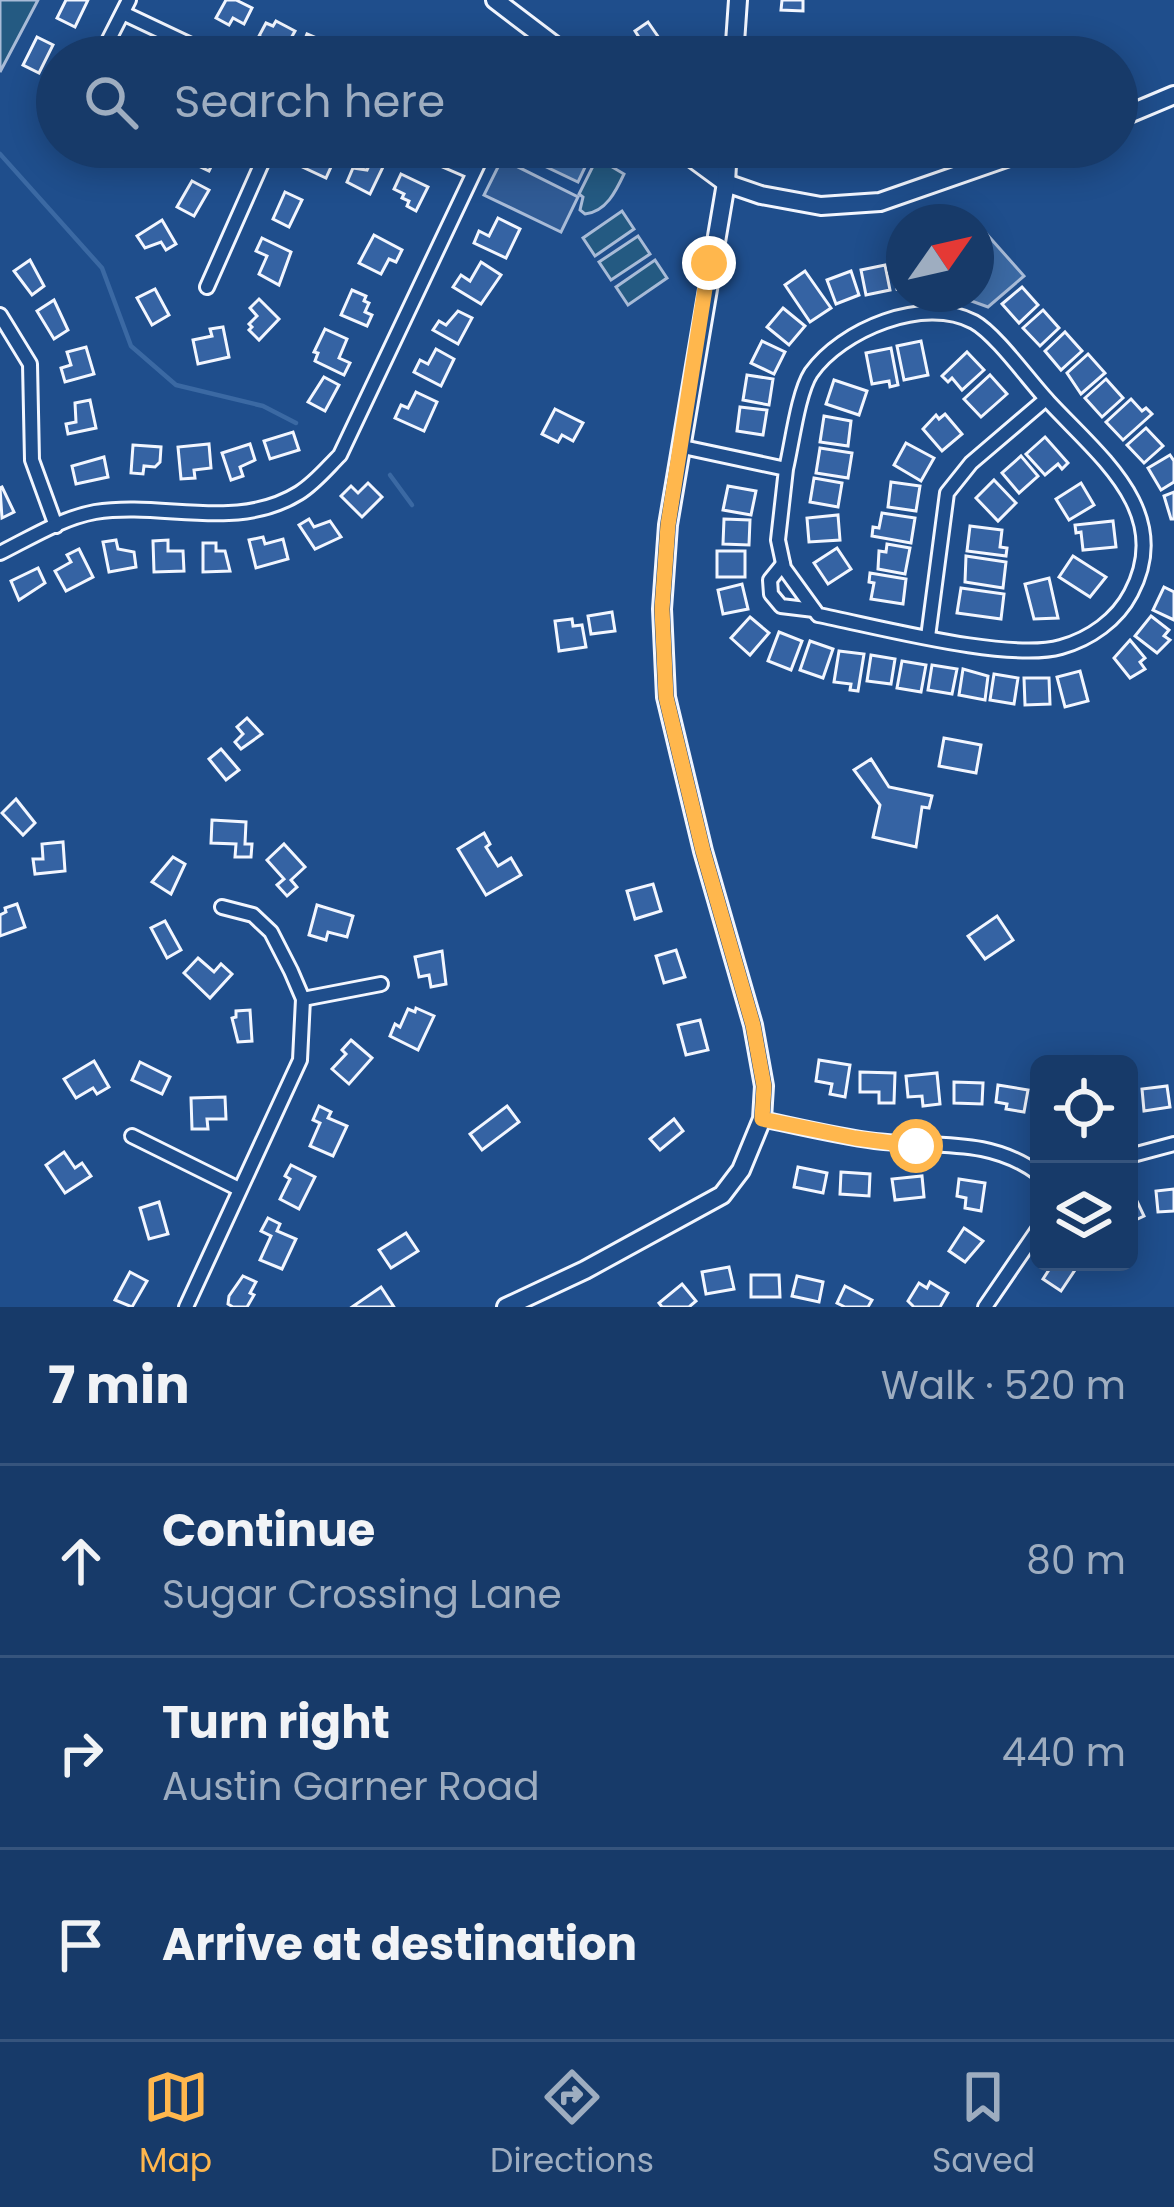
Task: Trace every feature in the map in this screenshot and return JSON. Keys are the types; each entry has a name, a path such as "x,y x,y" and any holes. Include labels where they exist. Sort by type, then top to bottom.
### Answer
{"street":[{"path":"495,0 544,36"},
{"path":"735,36 738,0"},
{"path":"111,36 126,6 179,36"},
{"path":"1138,110 1174,95"},
{"path":"207,287 260,168"},
{"path":"464,168 473,172"},
{"path":"0,553 96,512 243,515 297,494 312,483 340,454 475,168"},
{"path":"706,168 726,183 761,195 821,206 880,202 978,168"},
{"path":"506,1307 722,1195 741,1170 762,1119 764,1086 753,1025 703,851 666,697 662,609 668,525 727,168"},
{"path":"0,315 30,364 32,460 56,526"},
{"path":"941,315 974,322 1046,399 1109,465 1137,504 1146,544 1142,574 1123,608 1106,626 1060,647 1021,651 818,615 783,564 778,540 786,469 808,376 838,343 869,325 910,316 941,315"},
{"path":"928,637 947,493 970,463 1046,399"},
{"path":"683,447 786,469"},
{"path":"783,564 770,580 771,594 781,606 814,610"},
{"path":"186,1307 300,1060 304,999 271,932 253,914 222,907"},
{"path":"304,999 381,984"},
{"path":"762,1119 916,1146 964,1144 1007,1153 1030,1168"},
{"path":"131,1136 239,1189"},
{"path":"1138,1154 1174,1144"},
{"path":"985,1307 1030,1241"}],"shaded area":[{"path":"0,0 38,0 0,72"},
{"path":"498,168 520,168 578,197 561,232 484,195"},
{"path":"549,168 585,168 578,182"},
{"path":"592,168 614,168 624,174 614,194 592,212 580,210 583,197 579,194"},
{"path":"622,211 634,229 595,256 583,238"},
{"path":"638,236 650,254 611,280 599,262"},
{"path":"994,242 1024,276 994,302"},
{"path":"655,260 667,278 628,305 616,287"}],"building":[{"path":"66,0 88,0 75,27 57,18"},
{"path":"226,0 252,8 244,24 233,18 229,25 216,18"},
{"path":"782,0 803,0 803,11 781,10"},
{"path":"276,21 295,31 292,36 259,36 266,23 273,26"},
{"path":"648,22 658,36 638,36 635,31"},
{"path":"36,39 36,72 23,65"},
{"path":"305,168 330,168 326,178"},
{"path":"353,168 383,168 370,194 347,182"},
{"path":"401,174 428,187 416,211 394,189"},
{"path":"192,181 209,190 194,216 177,207"},
{"path":"285,192 302,200 289,227 273,219"},
{"path":"498,218 520,229 506,258 474,243 479,231 489,236"},
{"path":"162,220 176,244 166,250 161,242 145,248 137,236"},
{"path":"374,235 402,250 396,262 389,259 381,274 359,263"},
{"path":"262,238 291,252 279,285 259,274 267,256 256,251"},
{"path":"30,260 44,286 32,295 14,271"},
{"path":"481,262 501,275 481,304 453,287 461,275 470,281"},
{"path":"885,265 886,291 866,295 861,270"},
{"path":"805,271 831,308 810,322 785,285"},
{"path":"851,271 859,295 836,304 827,280"},
{"path":"1022,287 1038,305 1019,323 1002,304"},
{"path":"155,289 169,315 152,325 137,298"},
{"path":"352,290 366,296 364,301 369,303 365,312 372,315 367,326 341,315"},
{"path":"259,299 279,319 259,340 249,324 257,316 250,308"},
{"path":"54,300 68,330 54,339 37,311"},
{"path":"783,308 805,326 789,345 767,327"},
{"path":"1043,310 1059,328 1040,346 1023,328"},
{"path":"458,311 472,318 458,344 433,330 439,321 446,325"},
{"path":"223,327 229,357 198,364 193,340 212,336 210,329"},
{"path":"325,329 347,339 339,358 350,363 344,375 315,361 318,353 314,352"},
{"path":"1065,332 1082,351 1061,370 1045,351"},
{"path":"762,341 785,352 774,374 751,363"},
{"path":"921,341 928,375 904,380 897,346"},
{"path":"86,347 94,374 65,382 61,368 71,365 67,352"},
{"path":"891,348 898,385 890,387 889,381 872,384 866,353"},
{"path":"436,349 454,359 441,386 414,372 420,360 428,364"},
{"path":"967,352 984,370 962,390 952,378 948,382 942,376"},
{"path":"1088,354 1105,373 1081,394 1067,373"},
{"path":"747,375 773,379 769,405 743,400"},
{"path":"990,375 1007,394 981,417 964,399"},
{"path":"324,377 339,385 325,411 308,402"},
{"path":"1106,379 1123,398 1102,417 1085,398"},
{"path":"834,380 867,391 859,415 826,404"},
{"path":"416,392 437,402 424,431 395,418 401,405 408,408"},
{"path":"1131,399 1152,414 1123,440 1106,422"},
{"path":"90,400 96,428 68,434 66,424 76,422 75,403"},
{"path":"740,407 767,410 763,435 737,431"},
{"path":"555,409 583,423 573,441 562,435 558,442 542,434"},
{"path":"945,414 962,434 942,451 923,429 936,415 939,419"},
{"path":"824,416 851,421 848,446 820,442"},
{"path":"1146,428 1163,446 1144,463 1127,445"},
{"path":"293,432 299,450 270,459 264,441"},
{"path":"1045,437 1068,463 1062,469 1058,464 1045,475 1026,454"},
{"path":"906,443 934,458 921,481 894,465"},
{"path":"209,444 211,468 194,470 195,478 181,479 178,447"},
{"path":"250,444 255,460 240,467 243,476 231,480 222,453"},
{"path":"133,445 161,447 160,462 155,467 144,466 143,474 131,473"},
{"path":"820,448 852,453 848,478 816,473"},
{"path":"1170,455 1174,482 1161,490 1148,468"},
{"path":"1021,456 1038,476 1019,493 1002,473"},
{"path":"104,457 108,477 76,484 72,466"},
{"path":"814,478 842,483 838,507 810,502"},
{"path":"994,480 1016,503 998,521 976,498"},
{"path":"891,482 920,486 916,511 888,507"},
{"path":"368,483 382,497 362,517 341,496 351,486 358,493"},
{"path":"1081,483 1094,505 1069,520 1056,499"},
{"path":"728,486 756,491 751,515 723,510"},
{"path":"0,488 14,512 2,518"},
{"path":"1174,492 1174,519 1171,519 1164,496"},
{"path":"882,513 915,518 911,543 872,536"},
{"path":"838,515 840,540 809,542 807,518"},
{"path":"309,519 314,527 330,521 341,537 315,549 299,525"},
{"path":"724,519 750,520 749,545 723,544"},
{"path":"1113,521 1116,547 1083,550 1075,525"},
{"path":"970,526 1002,530 1000,547 1007,548 1006,556 967,551"},
{"path":"263,537 265,544 283,539 288,559 256,568 249,540"},
{"path":"116,540 118,549 134,552 136,567 109,572 103,542"},
{"path":"168,540 168,551 183,551 184,571 154,572 153,541"},
{"path":"203,543 216,543 216,551 225,551 230,571 203,572"},
{"path":"887,544 910,548 905,574 878,569 879,551 886,552"},
{"path":"837,548 851,569 828,584 814,563"},
{"path":"79,549 93,577 66,591 55,571 71,562 67,555"},
{"path":"717,551 745,551 745,577 717,577"},
{"path":"966,556 1006,562 1003,588 965,582"},
{"path":"1073,556 1106,577 1090,597 1059,577"},
{"path":"38,568 45,583 19,600 11,581"},
{"path":"870,573 906,579 903,604 871,599 874,583 869,582"},
{"path":"1049,578 1058,618 1034,619 1025,584"},
{"path":"742,584 748,609 723,614 718,590"},
{"path":"1164,587 1174,592 1174,620 1153,610"},
{"path":"961,588 1004,594 1001,619 957,613"},
{"path":"612,612 615,631 591,634 588,616"},
{"path":"1151,616 1169,630 1164,636 1170,640 1157,653 1135,636"},
{"path":"750,617 769,633 750,655 731,638"},
{"path":"572,619 573,626 582,625 586,647 559,651 555,621"},
{"path":"779,632 802,641 791,670 768,661"},
{"path":"1130,640 1145,658 1140,662 1145,669 1130,678 1114,658"},
{"path":"810,641 833,649 823,678 800,670"},
{"path":"839,651 864,654 858,691 850,690 851,684 834,682"},
{"path":"871,655 895,659 891,684 867,681"},
{"path":"902,661 926,665 921,692 897,688"},
{"path":"932,665 957,669 952,694 928,690"},
{"path":"963,669 988,676 985,700 959,695"},
{"path":"1080,671 1088,701 1065,707 1057,677"},
{"path":"994,674 1018,678 1014,704 990,700"},
{"path":"1024,678 1049,678 1050,704 1025,705"},
{"path":"247,718 262,734 241,749 235,742 243,734 237,727"},
{"path":"944,738 981,745 976,773 939,766"},
{"path":"221,749 239,770 226,780 209,759"},
{"path":"871,759 889,787 932,796 929,808 922,807 916,847 873,837 880,805 854,770"},
{"path":"16,799 35,823 23,835 2,813"},
{"path":"212,820 246,822 245,844 252,844 251,857 235,857 236,844 211,843"},
{"path":"484,833 490,844 486,847 498,866 511,858 521,875 486,895 458,849"},
{"path":"63,842 65,871 35,874 33,859 43,859 42,844"},
{"path":"284,844 305,867 291,880 297,887 287,896 277,885 284,879 267,860"},
{"path":"173,857 185,864 171,894 152,882"},
{"path":"653,884 661,911 635,919 627,891"},
{"path":"17,904 25,927 0,936 0,915"},
{"path":"317,905 353,916 347,937 328,932 326,940 309,935"},
{"path":"997,916 1013,940 985,959 968,936"},
{"path":"165,921 181,950 167,958 151,928"},
{"path":"676,950 685,977 664,983 656,956"},
{"path":"442,951 446,984 431,987 429,975 419,977 415,957"},
{"path":"198,958 214,972 221,964 232,974 210,998 184,973"},
{"path":"416,1008 434,1016 418,1050 390,1036 408,1009 415,1012"},
{"path":"250,1010 252,1041 238,1042 232,1018 236,1011"},
{"path":"700,1020 708,1050 686,1055 678,1025"},
{"path":"351,1040 372,1058 349,1084 332,1069"},
{"path":"819,1060 850,1065 845,1097 830,1094 832,1084 816,1081"},
{"path":"94,1061 109,1087 97,1094 93,1088 76,1098 64,1079"},
{"path":"140,1062 170,1077 162,1094 132,1080"},
{"path":"860,1072 895,1073 894,1103 879,1103 879,1092 860,1092"},
{"path":"937,1073 940,1104 923,1106 922,1096 908,1097 906,1076"},
{"path":"954,1082 983,1083 982,1104 954,1103"},
{"path":"998,1085 1028,1090 1024,1112 996,1102"},
{"path":"1167,1086 1170,1107 1144,1111 1142,1089"},
{"path":"225,1097 226,1119 207,1119 208,1129 192,1129 191,1098"},
{"path":"319,1106 331,1112 328,1118 347,1126 333,1156 310,1146 320,1123 313,1120"},
{"path":"507,1106 519,1122 482,1150 470,1134"},
{"path":"674,1119 683,1131 660,1150 650,1139"},
{"path":"64,1152 75,1168 82,1163 91,1176 65,1193 46,1165"},
{"path":"291,1165 315,1177 299,1209 280,1199"},
{"path":"798,1167 827,1173 823,1193 794,1187"},
{"path":"841,1172 870,1174 869,1196 840,1194"},
{"path":"922,1176 924,1197 895,1200 892,1179"},
{"path":"959,1179 985,1183 981,1211 965,1208 966,1198 957,1196"},
{"path":"1174,1189 1174,1211 1158,1212 1156,1191"},
{"path":"159,1202 168,1234 149,1239 140,1208"},
{"path":"268,1218 280,1224 277,1231 296,1239 282,1269 260,1260 271,1236 261,1231"},
{"path":"964,1228 983,1241 965,1262 949,1251"},
{"path":"406,1233 418,1251 391,1268 379,1250"},
{"path":"729,1267 734,1289 706,1294 702,1272"},
{"path":"1048,1271 1074,1271 1061,1291 1043,1279"},
{"path":"130,1272 147,1281 132,1307 115,1300"},
{"path":"751,1275 779,1275 780,1297 751,1297"},
{"path":"243,1276 256,1282 250,1293 254,1295 247,1307 233,1307 228,1304 229,1296"},
{"path":"797,1276 823,1282 819,1302 792,1296"},
{"path":"930,1282 948,1293 940,1307 914,1307 908,1301 919,1283 927,1288"},
{"path":"682,1284 696,1301 689,1307 662,1307 659,1303"},
{"path":"845,1286 872,1300 868,1307 837,1303"},
{"path":"381,1287 394,1307 352,1307"}],"waterway":[{"path":"0,154 102,268 131,346 176,385 263,406 296,423"},
{"path":"390,475 412,505"}],"route":[{"path":"709,263 668,525 662,609 666,697 703,851 753,1025 764,1086 762,1119 916,1146"}]}
